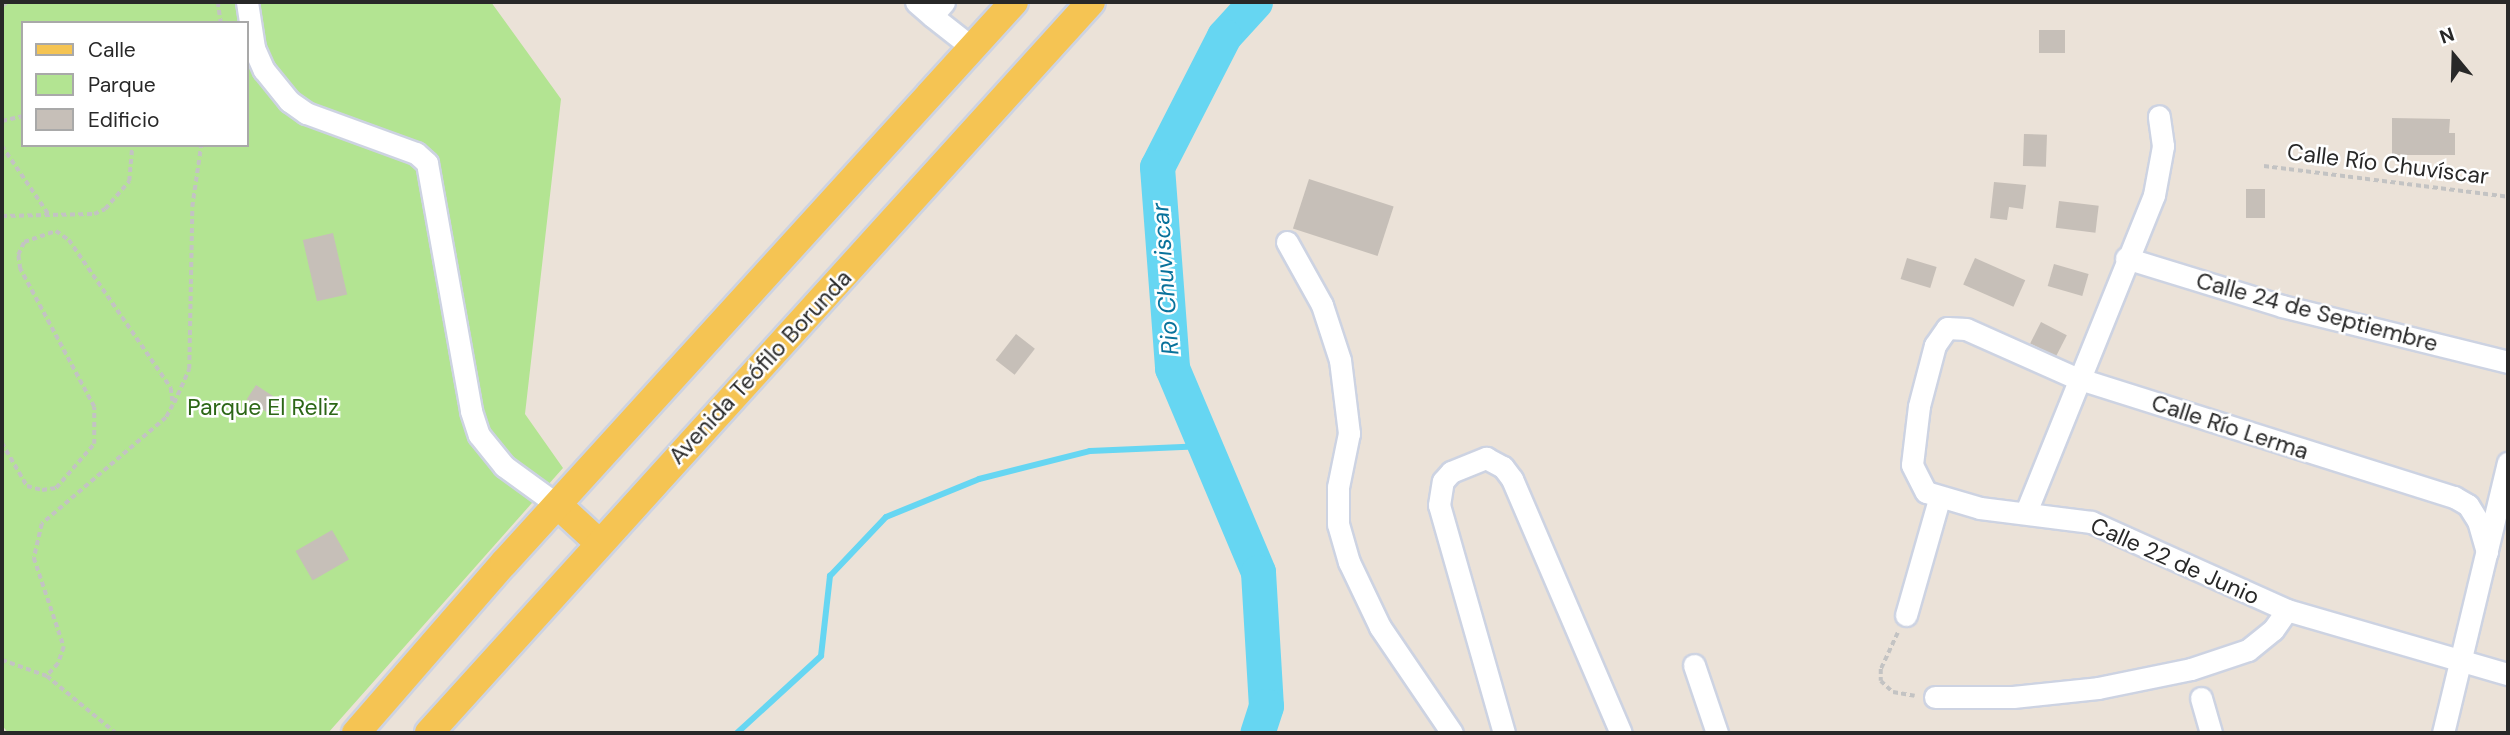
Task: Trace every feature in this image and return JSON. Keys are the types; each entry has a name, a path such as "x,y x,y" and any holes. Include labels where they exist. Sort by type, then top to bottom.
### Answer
{"main road":[{"path":"356,733 1014,2"},
{"name":"Avenida Teófilo Borunda","path":"429,733 598,542 946,166 1091,2"},
{"path":"559,506 598,542"}],"street":[{"path":"247,2 254,48 264,70 289,101 306,113 416,153 427,163 471,411 479,435 504,466 559,506"},
{"path":"931,6 974,49"},
{"path":"2026,512 2076,378 2154,195 2163,146 2159,116"},
{"path":"1287,242 1322,305 1340,360 1349,433 1338,487 1338,524 1349,562 1380,627 1452,733"},
{"name":"Calle 24 de Septiembre","path":"2126,258 2282,306 2508,362"},
{"name":"Calle Río Lerma","path":"1939,499 1919,486 1912,465 1919,406 1935,345 1947,328 1985,336 2076,378 2454,498 2468,505 2478,522 2487,552"},
{"path":"1504,733 1439,505 1443,481 1451,472 1486,458 1503,467 1512,479 1621,733"},
{"path":"2443,733 2463,662 2487,552 2502,511 2508,463"},
{"path":"1906,615 1939,499"},
{"name":"Calle 22 de Junio","path":"1939,499 2091,522 2287,610 2508,674"},
{"path":"1935,697 2012,697 2098,688 2191,669 2248,650 2273,630 2287,610"},
{"path":"1694,666 1717,733"},
{"path":"2201,698 2211,733"}],"path":[{"path":"2,6 8,2"},
{"path":"218,2 221,21"},
{"path":"2,121 21,116"},
{"path":"2,146 49,215"},
{"path":"2,216 94,214 105,209 129,181 132,147"},
{"path":"47,676 64,647 34,558 42,524 166,418 189,369 192,207 201,147"},
{"name":"Calle Río Chuvíscar","path":"2264,166 2508,197"},
{"path":"2,443 27,485 42,490 56,488 94,443 94,408 20,269 18,255 24,242 40,234 56,231 69,240 171,388 173,405"},
{"path":"1906,615 1881,668 1881,681 1893,692 1935,697"},
{"path":"2,660 47,676 116,733"}],"green space":[{"name":"Parque El Reliz","path":"2,2 491,2 561,99 525,414 563,468 328,733 8,733 2,725"}],"building":[{"path":"2039,30 2065,30 2065,53 2039,53"},
{"path":"2392,118 2450,119 2449,133 2455,133 2455,155 2392,155"},
{"path":"2024,134 2047,135 2046,167 2023,166"},
{"path":"1309,179 1394,207 1378,256 1293,228"},
{"path":"1994,182 2026,185 2023,209 2009,207 2007,220 1990,218"},
{"path":"2246,189 2265,189 2265,218 2246,218"},
{"path":"2059,201 2099,206 2095,233 2056,228"},
{"path":"333,233 347,294 317,301 303,240"},
{"path":"1907,258 1937,267 1930,288 1901,279"},
{"path":"1975,258 2025,280 2013,307 1963,284"},
{"path":"2054,264 2089,274 2082,296 2048,286"},
{"path":"2041,322 2067,335 2056,357 2030,343"},
{"path":"1016,334 1035,349 1015,375 996,360"},
{"path":"256,385 279,400 269,414 247,399"},
{"path":"332,530 349,559 313,580 296,551"}],"waterway":[{"name":"Rio Chuviscar","path":"1255,2 1224,36 1157,167 1172,368 1258,572 1266,706 1257,733"},
{"path":"737,733 821,656 830,576 886,517 979,479 1090,451 1205,446"}]}
